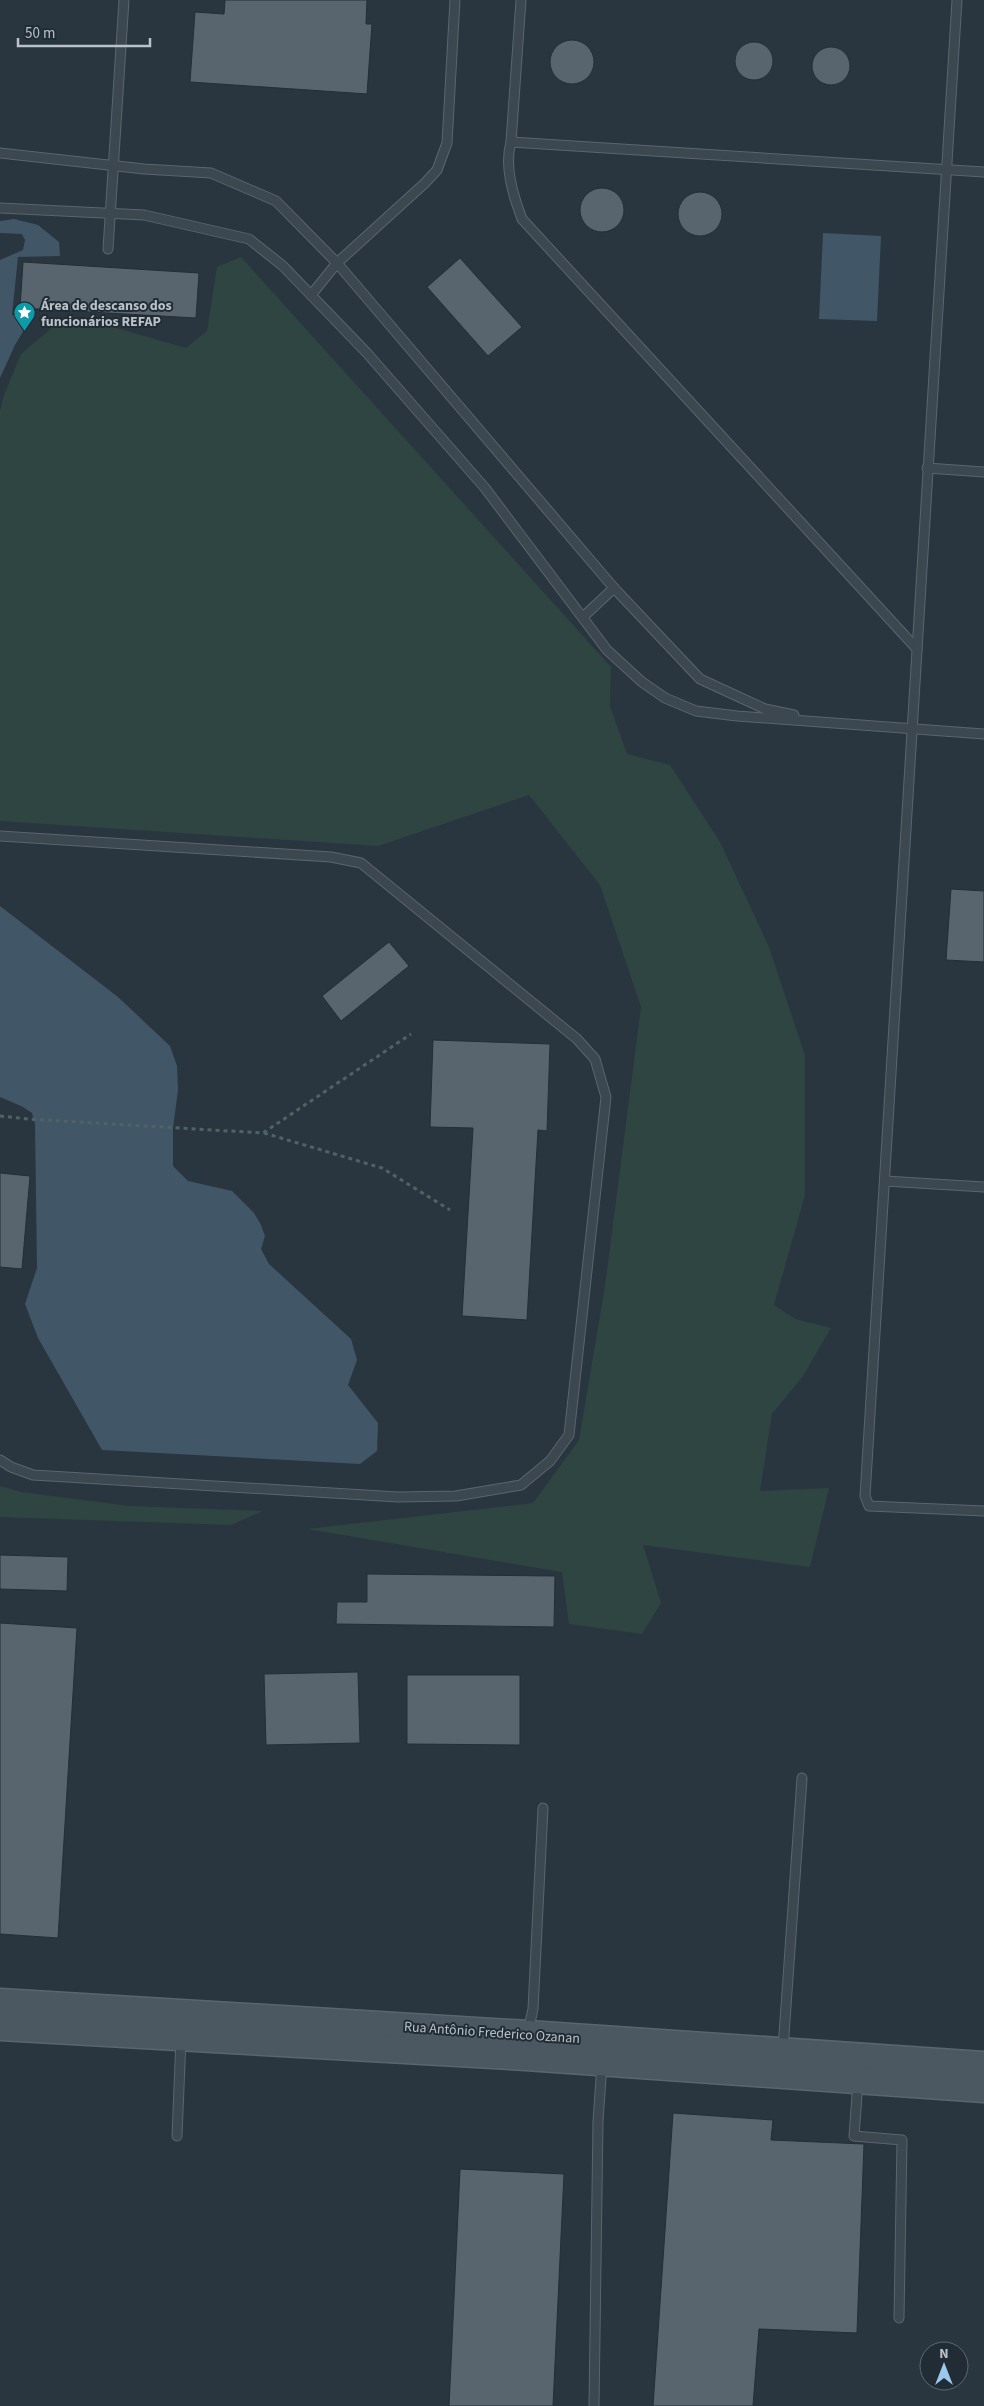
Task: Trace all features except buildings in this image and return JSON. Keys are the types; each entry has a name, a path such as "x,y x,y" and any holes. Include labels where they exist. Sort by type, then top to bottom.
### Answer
{"main road":[{"name":"Rua Antônio Frederico Ozanan","path":"0,2002 527,2046 856,2068 984,2065"},
{"name":"Rua Antônio Frederico Ozanan","path":"0,2027 181,2039 527,2046"},
{"name":"Rua Antônio Frederico Ozanan","path":"856,2068 984,2089"}],"lane":[{"path":"108,249 112,163 124,0"},
{"path":"311,295 337,263 437,170 447,143 455,0"},
{"path":"521,0 511,142 508,151 512,192 522,218 917,649"},
{"path":"957,0 865,1496 869,1506 984,1511"},
{"path":"511,142 984,172"},
{"path":"0,153 112,163 144,169 211,173 276,201 337,263 614,588 700,679 765,709 856,727"},
{"path":"0,208 111,215 144,215 249,239 283,266 366,352 485,488 607,650 642,682 665,698 696,711 856,727 984,734"},
{"path":"927,468 984,472"},
{"path":"583,617 614,588"},
{"path":"0,836 331,857 361,863 577,1039 595,1060 606,1096 569,1435 550,1461 521,1485 456,1496 398,1497 33,1475 0,1460"},
{"path":"885,1182 984,1187"},
{"path":"783,2063 802,1778"},
{"path":"527,2046 533,2009 543,1808"},
{"path":"177,2136 181,2039"},
{"path":"594,2406 598,2121 601,2051"},
{"path":"856,2068 854,2136 902,2140 899,2318"}],"path":[{"path":"263,1133 411,1034"},
{"path":"0,1116 28,1120 263,1133 382,1168 450,1210"}],"green space":[{"path":"241,257 611,667 610,706 627,754 670,765 720,842 769,947 805,1056 805,1195 774,1305 795,1319 831,1328 803,1376 772,1414 760,1491 829,1488 810,1567 643,1545 661,1603 642,1634 569,1624 562,1572 307,1529 533,1503 579,1440 605,1286 641,1007 600,885 529,795 378,846 0,821 0,411 4,395 21,354 54,326 92,321 186,348 207,331 217,267"},
{"path":"0,1486 21,1492 130,1506 263,1511 231,1525 0,1517"}],"water":[{"path":"14,219 38,225 59,242 60,256 18,257 12,315 31,318 15,345 0,378 0,260 23,250 25,240 22,234 0,233 0,221"},
{"path":"823,233 881,236 877,321 819,319"},
{"path":"0,906 118,997 170,1046 177,1066 178,1090 173,1128 173,1166 188,1181 232,1191 254,1213 261,1225 265,1236 261,1249 269,1264 351,1339 357,1360 348,1385 378,1423 377,1451 360,1464 102,1450 38,1338 25,1304 37,1268 35,1124 32,1113 0,1097"}],"place":[{"name":"Área de descanso dos funcionários REFAP","path":"25,332"}]}
